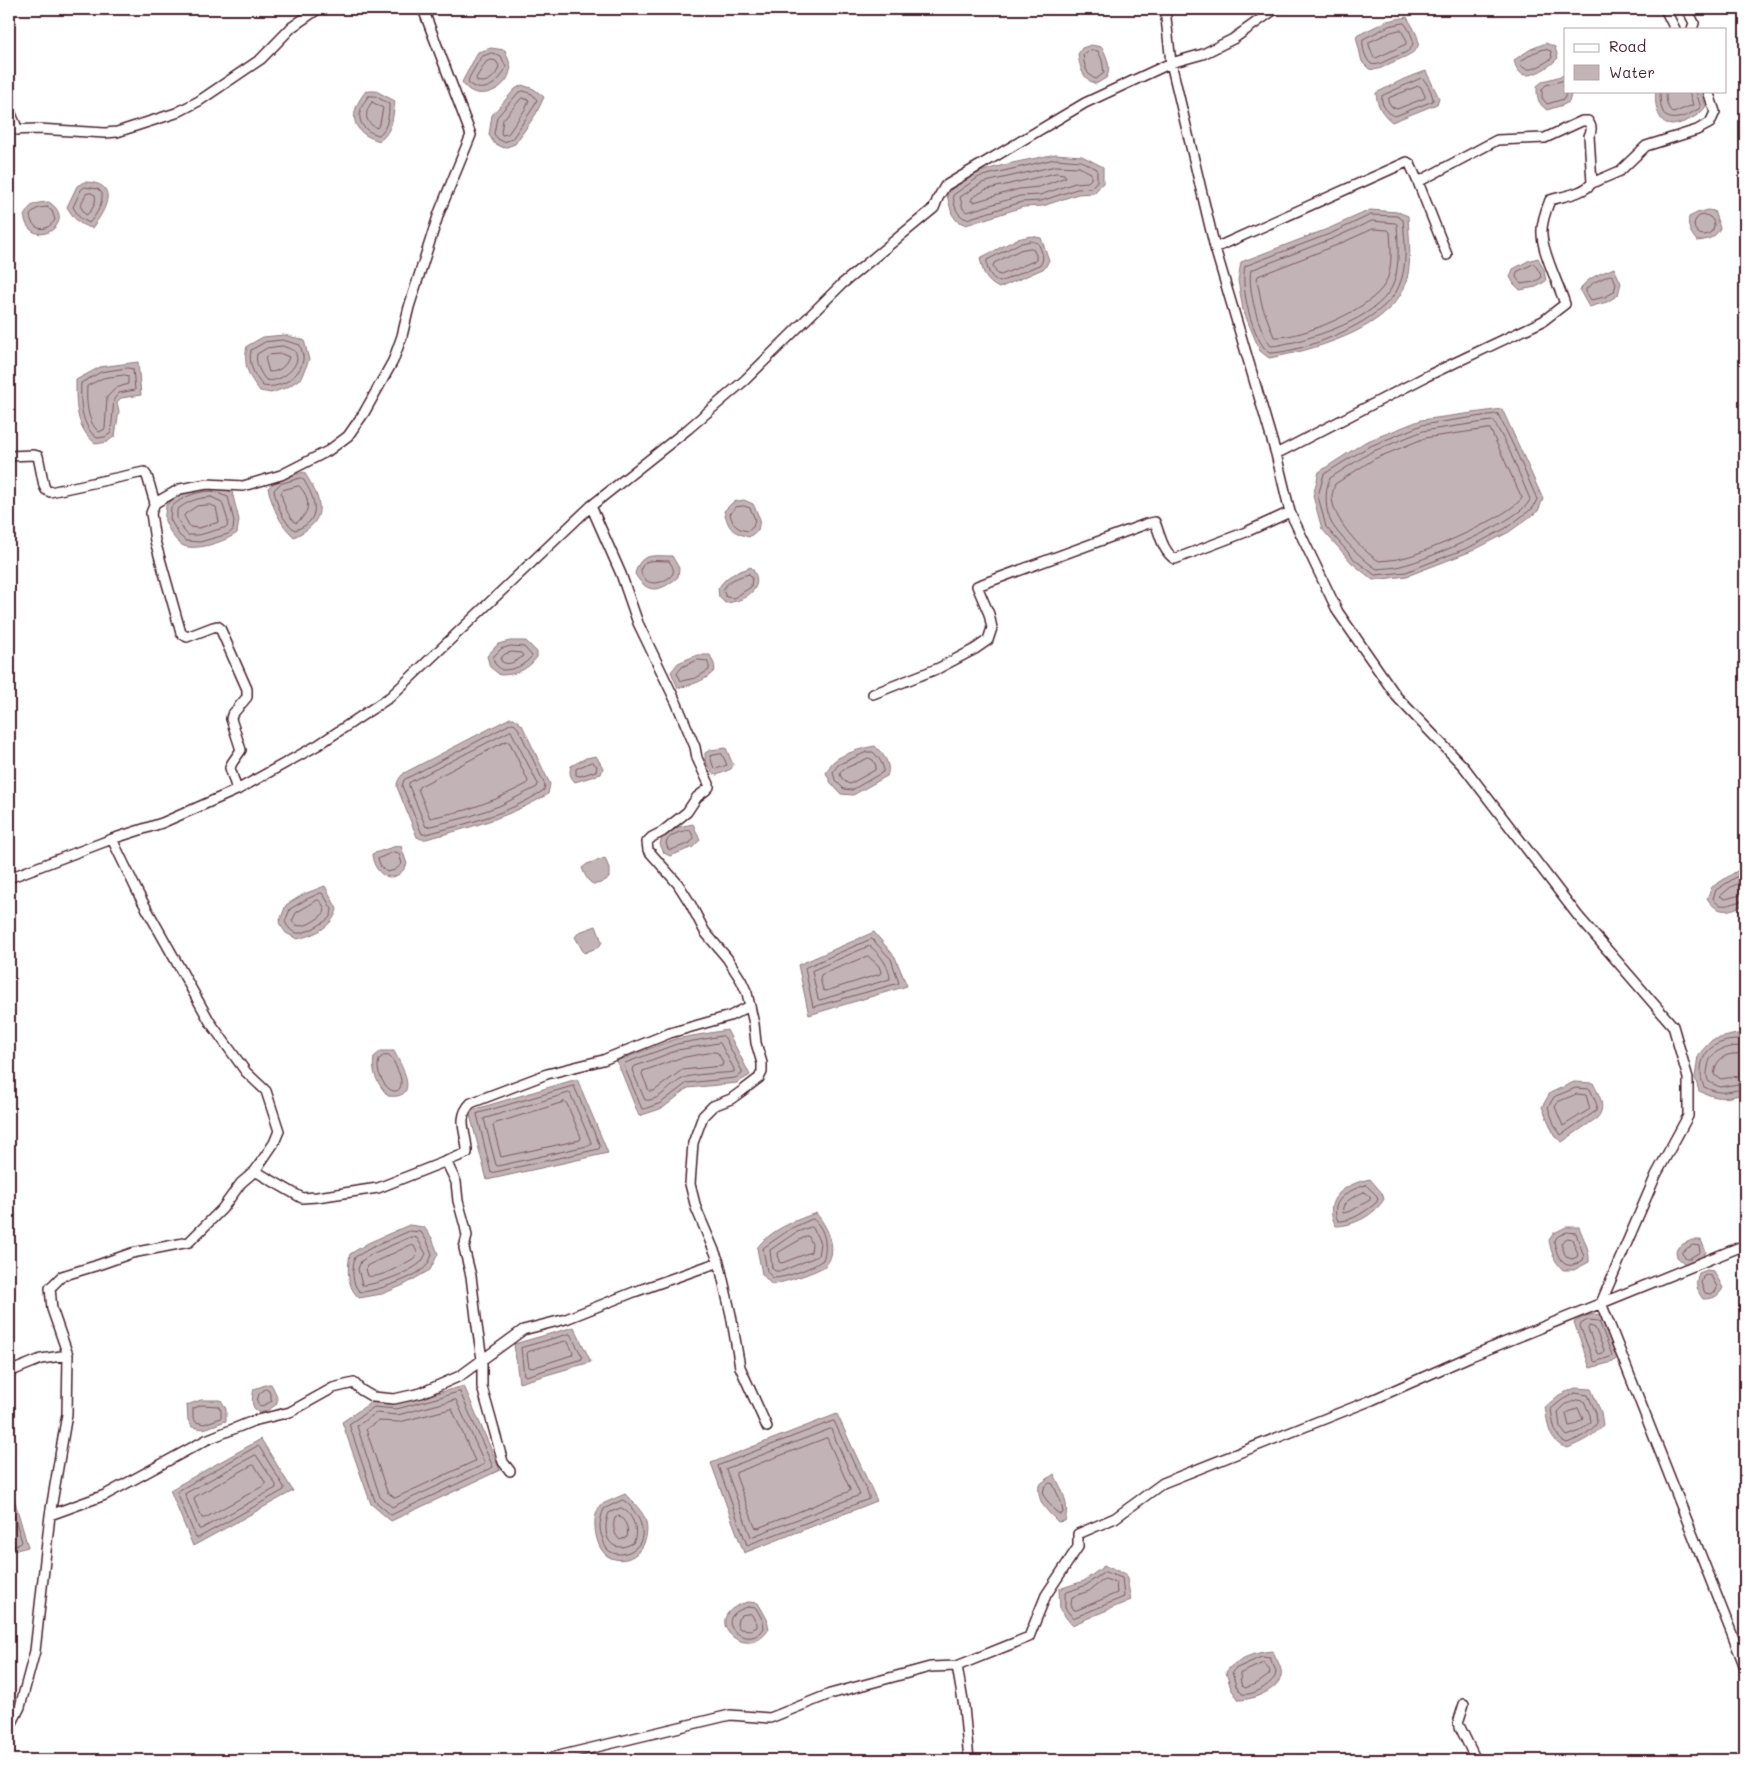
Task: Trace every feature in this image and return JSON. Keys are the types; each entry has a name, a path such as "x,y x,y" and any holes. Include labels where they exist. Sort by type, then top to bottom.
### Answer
{"street":[{"path":"9,109 14,130 38,129 105,133 117,132 176,113 199,101 261,59 292,28 318,9"},
{"path":"155,503 180,489 206,484 243,486 281,475 328,451 348,436 364,413 392,361 402,336 409,307 439,213 471,135 423,9"},
{"path":"1165,9 1171,63 1215,248 1276,454 1290,512 1338,612 1398,697 1464,767 1578,916 1673,1026 1688,1078 1688,1116 1656,1175 1601,1303 1745,1667"},
{"path":"9,878 162,822 238,790 318,745 390,697 591,506 688,429 745,380 842,284 934,208 945,186 1085,103 1171,63 1203,54 1234,39 1275,9"},
{"path":"1665,9 1674,28"},
{"path":"1687,9 1694,23 1692,28"},
{"path":"1276,454 1427,376 1543,321 1565,304 1541,235 1550,200 1588,188 1592,183 1620,171 1646,146 1697,130 1710,123 1716,112 1708,92"},
{"path":"1418,182 1497,140 1545,138 1582,121 1588,121 1592,130 1589,136 1592,183"},
{"path":"1215,248 1407,162 1410,164 1418,182 1447,255"},
{"path":"9,456 38,456 44,486 50,492 144,472 147,476 155,503 151,513 156,541 181,633 186,636 217,626 220,628 247,688 247,697 231,719 241,750 230,768 238,790"},
{"path":"591,506 621,574 638,623 677,704 695,747 696,758 709,787 697,797 687,812 647,842 648,850 678,884 705,932 737,973 747,993 756,1043 762,1063 762,1072 759,1078 731,1099 713,1106 703,1116 693,1143 690,1184 696,1208 718,1262 731,1315 740,1366 767,1427"},
{"path":"872,694 939,668 988,640 992,628 989,614 977,586 1146,524 1155,522 1166,549 1170,556 1176,559 1246,532 1290,512"},
{"path":"9,1729 20,1707 35,1652 50,1515 67,1414 68,1355 52,1309 50,1288 62,1276 132,1252 189,1242 222,1208 241,1183 255,1171 274,1143 279,1131 266,1091 246,1072 210,1022 139,895 112,839"},
{"path":"255,1171 302,1198 344,1194 378,1188 467,1153 463,1117 466,1108 471,1103 547,1074 603,1060 670,1033 730,1016 750,1006"},
{"path":"446,1161 456,1182 458,1201 465,1226 464,1248 471,1276 482,1359 482,1387 503,1462 510,1471"},
{"path":"542,1760 553,1759 730,1715 770,1718 830,1694 930,1667 958,1666 1029,1638 1046,1595 1078,1547 1078,1534 1115,1518 1163,1483 1372,1400 1471,1356 1745,1245"},
{"path":"50,1515 105,1495 206,1440 253,1421 290,1412 333,1388 354,1383 373,1397 394,1399 421,1393 460,1376 523,1330 566,1319 718,1262"},
{"path":"9,1372 42,1359 68,1355"},
{"path":"958,1666 969,1760"},
{"path":"1464,1704 1458,1722 1476,1760"}],"water":[{"path":"1407,17 1417,35 1418,47 1409,55 1383,67 1369,69 1362,62 1356,36 1387,21"},
{"path":"1546,43 1555,47 1558,58 1547,67 1531,75 1520,73 1516,68 1514,60 1531,49"},
{"path":"1091,45 1102,47 1109,67 1106,78 1096,84 1085,76 1078,54 1082,48"},
{"path":"491,48 505,50 511,67 507,79 491,92 478,93 466,88 462,82 478,52"},
{"path":"1426,71 1439,98 1437,104 1392,122 1381,109 1376,93 1404,79"},
{"path":"1564,75 1564,92 1572,92 1569,102 1547,110 1538,100 1537,93 1537,86 1543,81"},
{"path":"522,85 534,89 544,97 536,114 515,144 504,148 494,143 489,135 492,115 515,89"},
{"path":"366,91 376,91 395,101 390,127 380,141 363,133 355,121 356,107"},
{"path":"1656,92 1700,92 1706,106 1691,119 1671,125 1662,120 1656,106"},
{"path":"1055,154 1082,156 1103,167 1103,183 1094,193 1078,194 1043,206 1023,207 966,225 957,221 952,214 947,195 967,178 996,167"},
{"path":"84,182 96,183 103,187 106,192 105,206 92,228 83,225 77,220 67,207 77,186"},
{"path":"49,202 56,209 59,216 58,223 49,232 35,233 26,224 24,216 34,204"},
{"path":"1370,210 1398,212 1408,216 1409,271 1404,288 1394,303 1381,316 1345,337 1305,350 1269,358 1260,351 1243,310 1238,280 1241,262 1330,228"},
{"path":"1707,210 1714,211 1720,228 1711,238 1697,241 1690,230 1689,217"},
{"path":"1031,236 1041,238 1049,260 1045,268 999,288 988,279 980,258 1017,239"},
{"path":"1538,258 1544,270 1546,281 1536,287 1520,290 1510,277 1513,269"},
{"path":"1614,268 1621,283 1618,295 1607,302 1589,307 1580,291 1582,286 1594,276"},
{"path":"284,335 304,340 309,360 301,378 288,387 271,393 260,391 252,380 246,365 247,346 263,337"},
{"path":"138,362 141,395 121,398 117,402 119,411 115,436 107,442 96,444 80,423 77,407 76,380 100,367"},
{"path":"1502,409 1543,499 1538,511 1509,532 1472,551 1407,576 1373,580 1352,563 1322,529 1313,496 1319,472 1365,442 1421,420"},
{"path":"304,472 318,500 318,516 313,524 294,537 277,515 268,488 277,480"},
{"path":"213,486 232,492 239,520 237,533 226,539 204,546 184,546 175,539 166,524 166,505 177,496 188,491"},
{"path":"744,500 753,504 760,519 758,530 749,537 732,529 727,522 724,511 733,502"},
{"path":"672,556 679,568 678,577 666,586 655,589 650,588 645,586 635,574 640,562 648,557"},
{"path":"751,567 757,581 752,592 739,600 725,603 719,597 718,589 721,584 732,575"},
{"path":"510,641 526,641 537,652 537,657 521,671 500,675 490,667 487,656 498,644"},
{"path":"697,655 710,655 715,670 703,680 678,688 671,672 678,663"},
{"path":"510,718 514,718 522,725 550,784 548,794 519,809 489,821 426,839 417,837 397,787 401,776"},
{"path":"875,746 888,763 887,776 853,795 841,794 831,783 826,773 833,762 847,754"},
{"path":"726,748 733,765 731,769 717,775 713,774 705,760 705,753 710,750"},
{"path":"596,756 603,768 601,774 575,782 570,775 571,766 586,758"},
{"path":"693,824 700,840 693,847 670,856 664,853 660,844 662,837 678,827"},
{"path":"401,846 407,864 402,871 392,877 381,873 377,869 372,854"},
{"path":"605,858 609,868 609,878 592,884 582,868 587,864"},
{"path":"1745,868 1745,904 1729,910 1715,907 1707,898 1712,887 1740,869"},
{"path":"325,886 337,909 331,921 322,929 297,939 286,933 279,923 286,905 304,894"},
{"path":"596,926 602,942 599,947 584,953 575,937 579,932"},
{"path":"874,932 895,957 907,986 809,1015 798,965"},
{"path":"727,1030 750,1075 737,1083 688,1088 663,1108 639,1116 617,1061 675,1039"},
{"path":"1736,1034 1745,1035 1745,1093 1722,1098 1699,1091 1695,1078 1698,1055 1712,1040"},
{"path":"381,1051 394,1051 404,1072 407,1087 404,1093 398,1096 388,1096 376,1078 373,1063 374,1057"},
{"path":"577,1079 608,1153 487,1180 469,1111"},
{"path":"1574,1082 1593,1083 1601,1101 1601,1110 1597,1118 1562,1142 1555,1137 1542,1107 1550,1093"},
{"path":"1370,1179 1382,1193 1384,1199 1380,1205 1369,1215 1356,1222 1336,1226 1331,1208 1338,1194 1352,1185"},
{"path":"816,1213 830,1237 832,1251 827,1264 809,1273 772,1285 762,1274 757,1248 776,1231 792,1222"},
{"path":"409,1225 424,1227 432,1238 438,1254 430,1270 404,1285 382,1294 359,1298 350,1283 348,1266 350,1254 368,1243"},
{"path":"1566,1227 1579,1227 1588,1253 1589,1262 1574,1270 1563,1270 1560,1267 1555,1260 1549,1240 1554,1233"},
{"path":"1692,1240 1701,1240 1706,1252 1700,1259 1685,1264 1677,1257 1676,1250"},
{"path":"1707,1270 1714,1271 1723,1288 1715,1297 1703,1299 1699,1293 1697,1280 1699,1273"},
{"path":"1594,1314 1602,1315 1618,1357 1613,1362 1590,1368 1574,1322"},
{"path":"574,1327 591,1362 519,1383 514,1344"},
{"path":"271,1384 275,1392 277,1404 267,1411 259,1413 253,1405 254,1389"},
{"path":"464,1386 500,1470 391,1521 371,1504 342,1422 373,1401 395,1404"},
{"path":"1575,1388 1591,1389 1601,1412 1603,1425 1591,1436 1568,1448 1556,1442 1550,1432 1545,1407 1559,1395"},
{"path":"201,1400 221,1400 226,1409 226,1421 204,1429 192,1427 188,1420 187,1405"},
{"path":"837,1414 877,1501 744,1553 711,1463"},
{"path":"261,1439 293,1491 193,1546 170,1490"},
{"path":"1054,1474 1066,1503 1065,1521 1058,1522 1046,1510 1039,1496 1039,1485"},
{"path":"9,1481 28,1547 9,1552"},
{"path":"625,1494 643,1514 647,1530 646,1538 639,1551 634,1556 619,1560 611,1558 600,1547 596,1536 595,1518 600,1505"},
{"path":"1104,1566 1126,1574 1131,1600 1072,1625 1060,1610 1059,1589 1084,1581"},
{"path":"748,1602 758,1603 767,1619 769,1629 759,1639 749,1642 738,1640 730,1634 725,1626 726,1617 733,1608"},
{"path":"1273,1651 1281,1670 1278,1682 1267,1692 1252,1698 1239,1700 1231,1689 1226,1672 1241,1659"}]}
